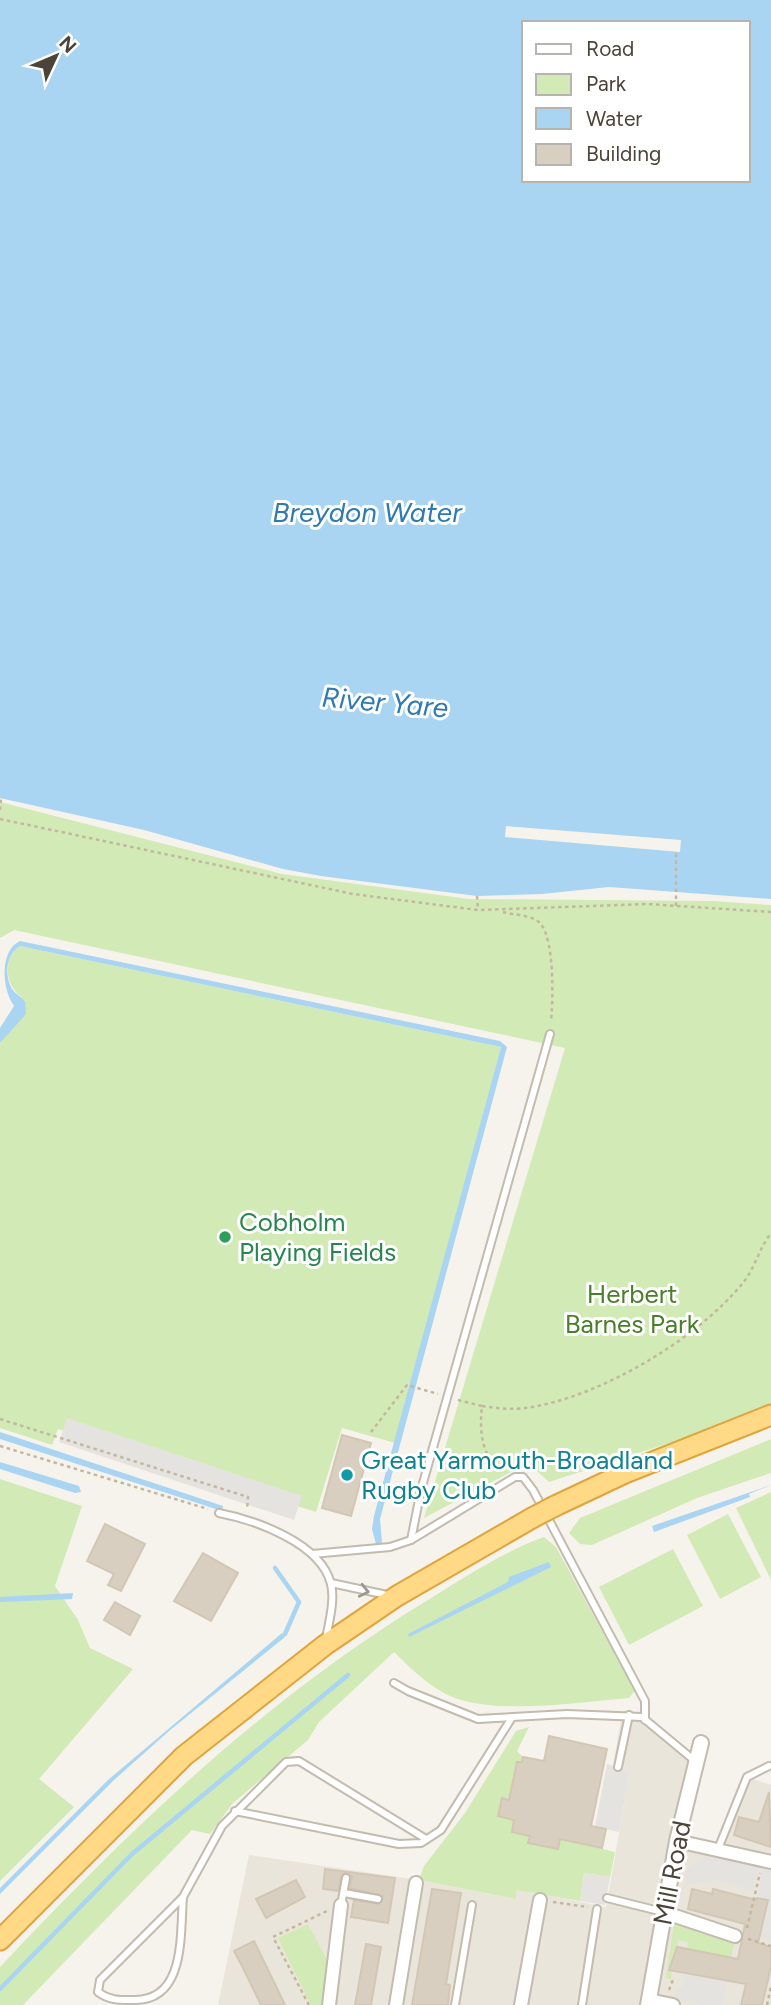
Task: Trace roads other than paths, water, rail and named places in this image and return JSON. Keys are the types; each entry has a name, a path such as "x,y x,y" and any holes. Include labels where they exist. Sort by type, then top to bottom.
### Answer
{"highway":[{"path":"0,1940 184,1756 325,1645 397,1596 555,1506 625,1473 771,1415"}],"street":[{"name":"Mill Road","path":"649,2002 677,1841 701,1743"},
{"path":"677,1841 767,1861"},
{"path":"396,2005 416,1883"},
{"path":"329,2005 342,1899"},
{"path":"521,2005 540,1900"},
{"path":"663,1912 735,1936"},
{"path":"649,2002 673,2005"}],"lane":[{"path":"411,1540 421,1490 550,1034"},
{"path":"312,1554 390,1547 411,1540 508,1481 523,1477 534,1490 645,1701 645,1720"},
{"path":"219,1513 246,1518 287,1536 312,1554 331,1583 331,1614 325,1645"},
{"path":"331,1583 397,1596"},
{"path":"394,1683 478,1719 567,1714 629,1715 645,1720 695,1761"},
{"path":"618,1767 629,1715"},
{"path":"235,1811 399,1844 415,1844 441,1830 511,1719"},
{"path":"183,1897 179,1944 172,1981 167,1988 143,2000 112,2000 98,1992 96,1987 100,1980 183,1897 222,1826 286,1762 299,1761 426,1839"},
{"path":"718,1849 747,1777 769,1766"},
{"path":"345,1878 342,1899 377,1899"},
{"path":"607,1898 663,1912"},
{"path":"456,2005 472,1905"},
{"path":"582,2005 597,1909"}],"water":[{"name":"Breydon Water","path":"0,0 771,0 771,899 609,887 542,894 477,896 283,869 144,830 0,798"},
{"path":"20,941 500,1041 507,1047 380,1519 382,1543 376,1544 372,1529 374,1516 501,1047 20,946 9,960 7,972 12,989 25,1002 26,1014 0,1043 0,1028 14,1006 5,980 6,961 13,946"},
{"path":"0,1432 223,1506 222,1511 0,1439"},
{"path":"0,1462 79,1486 81,1492 75,1493 0,1469"},
{"path":"771,1485 749,1494 750,1497 654,1532 652,1526"},
{"path":"549,1562 551,1567 409,1637 408,1634 508,1582 509,1577"},
{"path":"73,1593 72,1599 0,1602 0,1597"},
{"path":"282,1633 285,1637 169,1731 114,1780 0,1894 0,1888 108,1780"}],"waterway":[{"path":"275,1568 299,1602 285,1634"},
{"path":"0,1989 132,1854 348,1675"}],"place":[{"name":"Cobholm Playing Fields","path":"225,1237"},
{"name":"Great Yarmouth-Broadland Rugby Club","path":"347,1475"}],"water label":[{"name":"River Yare","path":"385,702"}],"park label":[{"name":"Herbert Barnes Park","path":"632,1309"}]}
